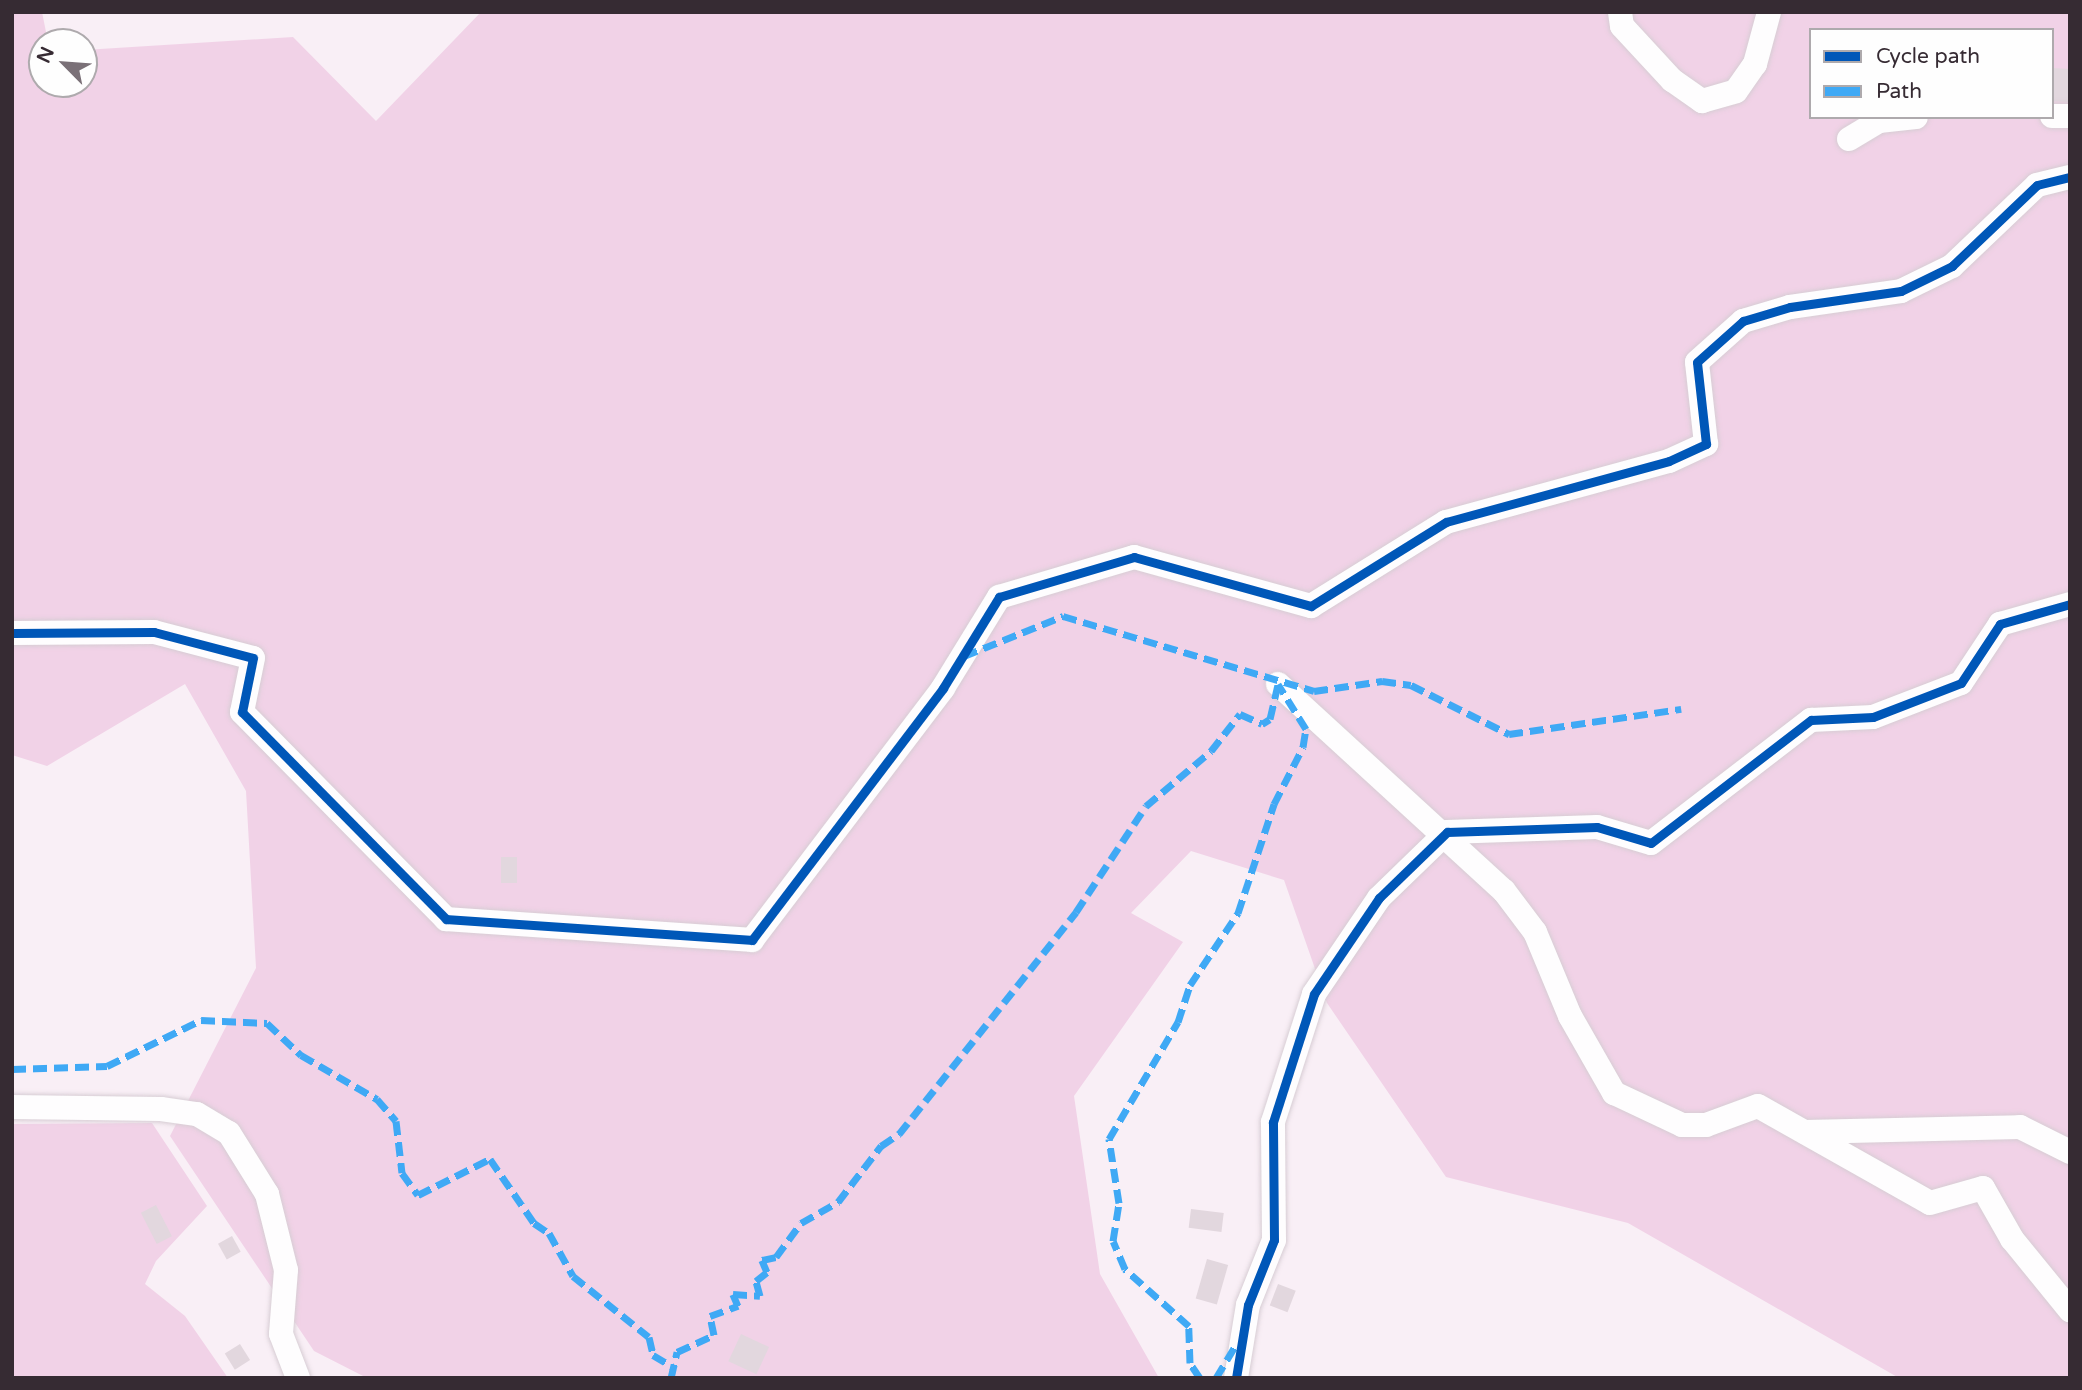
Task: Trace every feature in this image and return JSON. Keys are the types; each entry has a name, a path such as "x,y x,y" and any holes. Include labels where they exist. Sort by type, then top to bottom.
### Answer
{"street":[{"path":"1620,12 1622,26 1672,80 1702,101 1735,90 1755,64 1769,12"},
{"path":"1849,138 1879,121 1898,119"},
{"path":"12,633 154,632 253,658 242,712 446,919 752,940 943,688 999,597 1134,557 1311,606 1446,523 1669,461 1706,444 1697,362 1743,321 1790,307 1901,291 1951,266 2037,185 2070,177"},
{"path":"1236,1378 1248,1305 1274,1240 1273,1122 1314,994 1379,898 1447,832 1597,827 1651,842 1811,720 1873,717 1961,683 2000,624 2070,604"},
{"path":"1278,684 1447,832 1535,932 1570,1016 1614,1093 1682,1125 1706,1125 1758,1106 1930,1203 1983,1188 2012,1239 2070,1310"},
{"path":"12,1107 161,1109 197,1114 229,1133 267,1194 286,1270 281,1334 298,1378"},
{"path":"1804,1132 2020,1127 2070,1152"}],"shaded area":[{"path":"12,12 42,12 45,28 28,28 28,98 98,98 98,49 293,37 376,121 481,12 2070,12 2070,1378 1899,1378 1628,1223 1446,1177 1327,1003 1284,880 1191,851 1131,913 1183,942 1074,1096 1100,1274 1159,1378 367,1378 314,1351 170,1136 256,968 246,791 185,684 47,766 12,755"},
{"path":"152,1123 207,1206 156,1261 145,1284 185,1316 228,1378 12,1378 12,1124"}],"building":[{"path":"2054,68 2070,69 2068,102 2054,101"},
{"path":"501,857 517,857 517,883 501,883"},
{"path":"156,1205 172,1236 157,1244 141,1213"},
{"path":"1191,1209 1224,1213 1221,1232 1189,1228"},
{"path":"232,1236 241,1252 227,1260 218,1244"},
{"path":"1207,1259 1228,1265 1217,1304 1196,1298"},
{"path":"1278,1284 1296,1291 1287,1312 1270,1305"},
{"path":"741,1334 769,1347 756,1374 728,1361"},
{"path":"240,1344 250,1360 235,1370 225,1354"}],"marked path":[{"path":"964,656 1063,616 1314,691 1382,681 1411,685 1509,734 1681,709"},
{"path":"671,1378 677,1352 714,1335 710,1316 738,1306 733,1294 760,1296 756,1281 767,1272 762,1260 776,1257 801,1223 838,1202 881,1146 899,1134 1076,912 1146,806 1211,751 1240,714 1262,724 1270,719 1278,684"},
{"path":"1200,1378 1190,1363 1189,1326 1125,1269 1113,1241 1119,1203 1109,1139 1178,1022 1190,985 1238,913 1274,804 1303,747 1306,729 1278,684"},
{"path":"12,1069 107,1066 201,1020 267,1023 301,1055 377,1099 396,1121 402,1173 418,1195 490,1159 534,1223 549,1233 573,1276 649,1337 653,1355 673,1367"},
{"path":"1216,1378 1236,1345"}],"cycle path":[{"path":"12,633 154,632 253,658 242,712 446,919 752,940 943,688 999,597 1134,557 1311,606 1446,522 1669,461 1706,444 1697,362 1743,321 1790,307 1901,291 1952,266 2037,185 2070,177"},
{"path":"1236,1378 1248,1305 1274,1240 1273,1122 1314,994 1379,898 1447,832 1597,827 1651,843 1811,720 1873,717 1961,683 2000,624 2070,604"}]}
